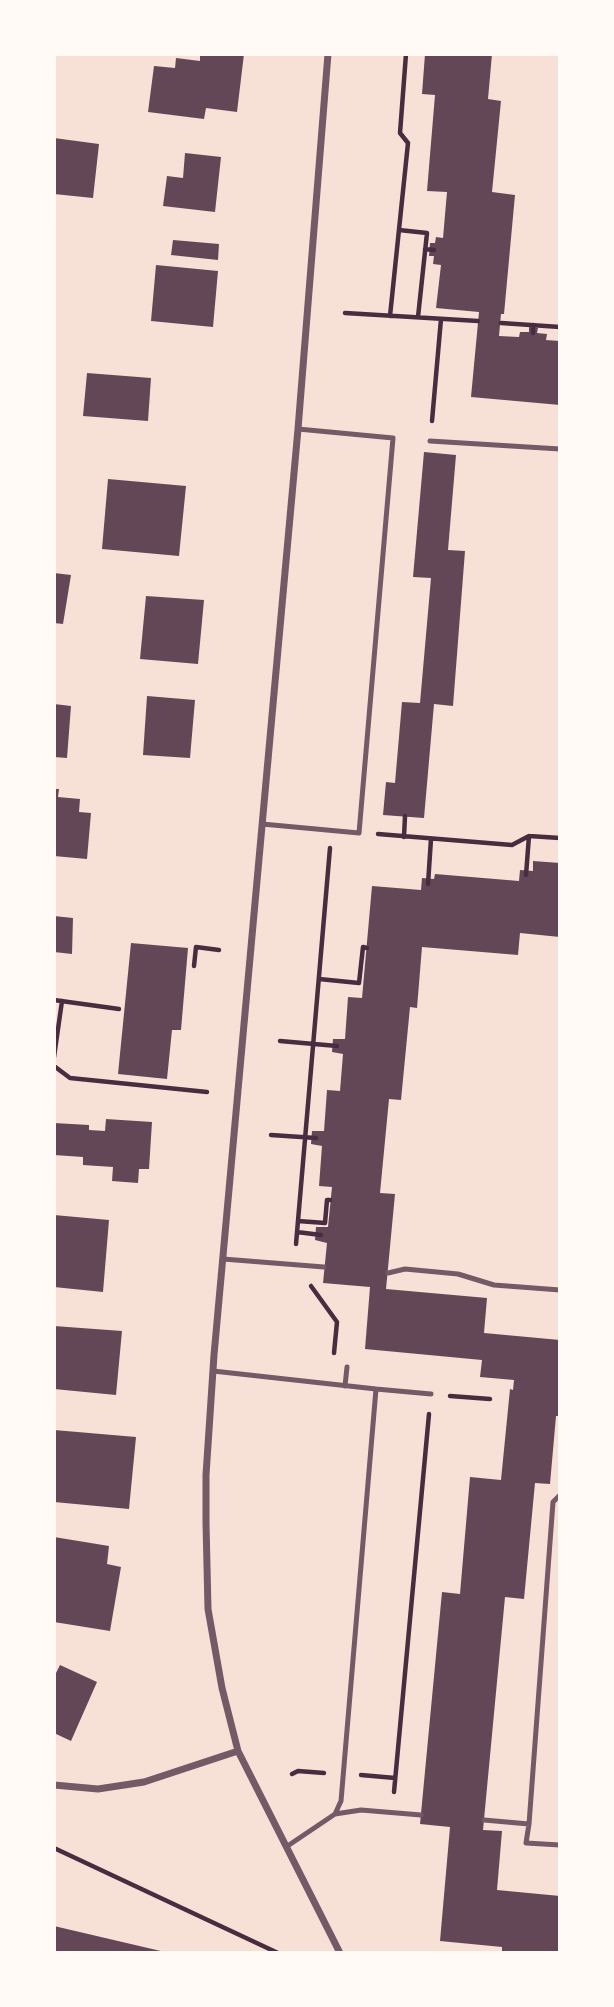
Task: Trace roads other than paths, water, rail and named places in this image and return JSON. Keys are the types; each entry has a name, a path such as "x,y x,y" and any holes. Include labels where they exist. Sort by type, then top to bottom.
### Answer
{"street":[{"path":"328,54 298,429 213,1371 206,1475 208,1609 222,1688 238,1751 340,1953"},
{"path":"54,1786 98,1789 144,1782 238,1751"}],"lane":[{"path":"262,824 359,833 393,438 298,429"},
{"path":"430,441 560,449"},
{"path":"223,1259 324,1267"},
{"path":"388,1273 405,1269 458,1274 494,1284 560,1290"},
{"path":"345,1386 347,1367"},
{"path":"213,1371 431,1394"},
{"path":"335,1814 341,1801 376,1389"},
{"path":"560,1495 553,1502 526,1843 560,1845"},
{"path":"286,1847 335,1814 361,1810 421,1815"},
{"path":"484,1820 529,1824"}]}
